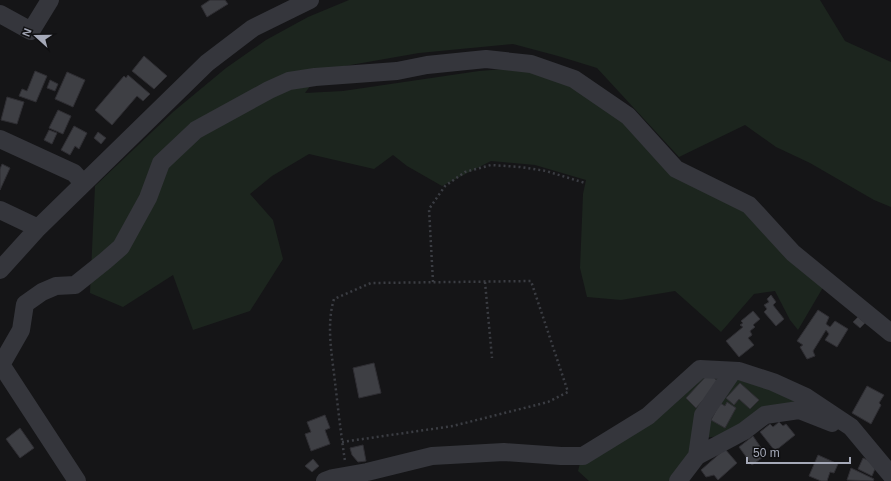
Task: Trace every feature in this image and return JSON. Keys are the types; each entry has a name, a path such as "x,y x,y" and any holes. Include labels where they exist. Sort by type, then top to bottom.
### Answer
{"street":[{"path":"0,14 31,31 50,0"},
{"path":"0,270 38,228 83,183 207,63 253,28 310,0"},
{"path":"77,481 1,364 21,330 25,304 42,292 56,286 75,285 121,247 148,198 161,163 196,130 269,90 289,81 315,77 397,71 427,65 486,59 531,64 574,79 628,116 676,169 749,205 793,253 891,333"},
{"path":"0,139 74,173 83,183"},
{"path":"0,210 38,228"},
{"path":"325,481 432,456 504,452 583,456 648,416 700,369 739,371 773,382 806,398 851,427 891,475"},
{"path":"697,456 703,415 733,371"},
{"path":"678,481 697,456 744,431 764,415 799,410 840,427 846,424"}],"path":[{"path":"433,282 429,209 445,186 465,172 491,166 520,167 546,171 585,183"},
{"path":"342,442 453,426 548,402 568,392 531,281 371,283 334,299 330,310 331,346 342,442 346,476"},
{"path":"485,282 492,358"}],"shaded area":[{"path":"349,0 820,0 845,41 891,62 891,207 874,200 810,163 776,147 745,125 679,157 597,68 513,44 419,53 322,70 305,93 343,91 479,71 531,67 628,116 676,169 749,205 825,284 798,330 790,320 775,291 754,294 721,332 675,291 621,300 587,297 580,268 583,194 586,180 535,165 491,161 442,186 407,166 393,155 374,169 309,154 272,176 250,194 273,220 283,259 250,311 193,330 173,275 123,307 90,293 95,186 173,112 226,68 266,40 308,17"},
{"path":"702,369 813,402 723,436 700,438 674,481 589,481 578,471 581,459"}],"building":[{"path":"210,0 225,0 228,4 207,17 201,6"},
{"path":"144,56 167,76 154,89 132,71"},
{"path":"35,71 47,76 36,102 19,96 22,89 27,91"},
{"path":"67,72 85,80 73,107 55,99"},
{"path":"128,75 150,94 143,101 137,96 112,125 95,110 124,76 126,78"},
{"path":"50,80 58,84 55,91 47,88"},
{"path":"7,97 24,102 17,124 1,120"},
{"path":"58,110 71,116 63,134 49,128"},
{"path":"74,126 87,133 79,149 75,146 70,155 61,150"},
{"path":"49,130 57,133 52,144 44,140"},
{"path":"98,132 106,138 101,144 94,138"},
{"path":"2,164 10,168 0,190 0,169"},
{"path":"771,295 776,302 773,305 784,319 776,326 764,312 767,309 764,305 769,302 767,299"},
{"path":"818,310 829,317 826,324 830,327 835,321 848,329 837,347 825,340 829,334 826,330 813,351 815,356 807,359 800,347 803,345 797,341"},
{"path":"753,311 760,319 753,325 755,327 750,331 752,335 748,338 754,345 739,357 726,341 743,327 740,325 743,323 741,321"},
{"path":"858,317 865,323 860,328 853,322"},
{"path":"374,363 381,393 359,398 353,368"},
{"path":"709,373 719,383 696,408 686,398"},
{"path":"740,383 759,400 750,409 739,399 734,405 726,398"},
{"path":"867,386 884,395 879,403 881,405 871,424 852,413"},
{"path":"727,402 736,408 725,428 711,420 720,403 725,406"},
{"path":"325,415 330,428 325,430 330,444 311,451 305,434 311,432 307,422"},
{"path":"779,422 783,426 786,424 795,435 775,451 760,432 770,424 773,427"},
{"path":"20,428 34,448 20,458 6,439"},
{"path":"753,436 766,455 752,465 739,447"},
{"path":"363,445 366,461 358,462 352,455 350,448"},
{"path":"725,449 737,463 718,480 714,475 706,477 701,470"},
{"path":"818,455 838,464 834,473 830,472 827,481 821,481 809,476"},
{"path":"863,458 877,464 872,476 858,469"},
{"path":"313,459 319,466 312,472 305,466"},
{"path":"851,468 874,479 873,481 847,480"}]}
